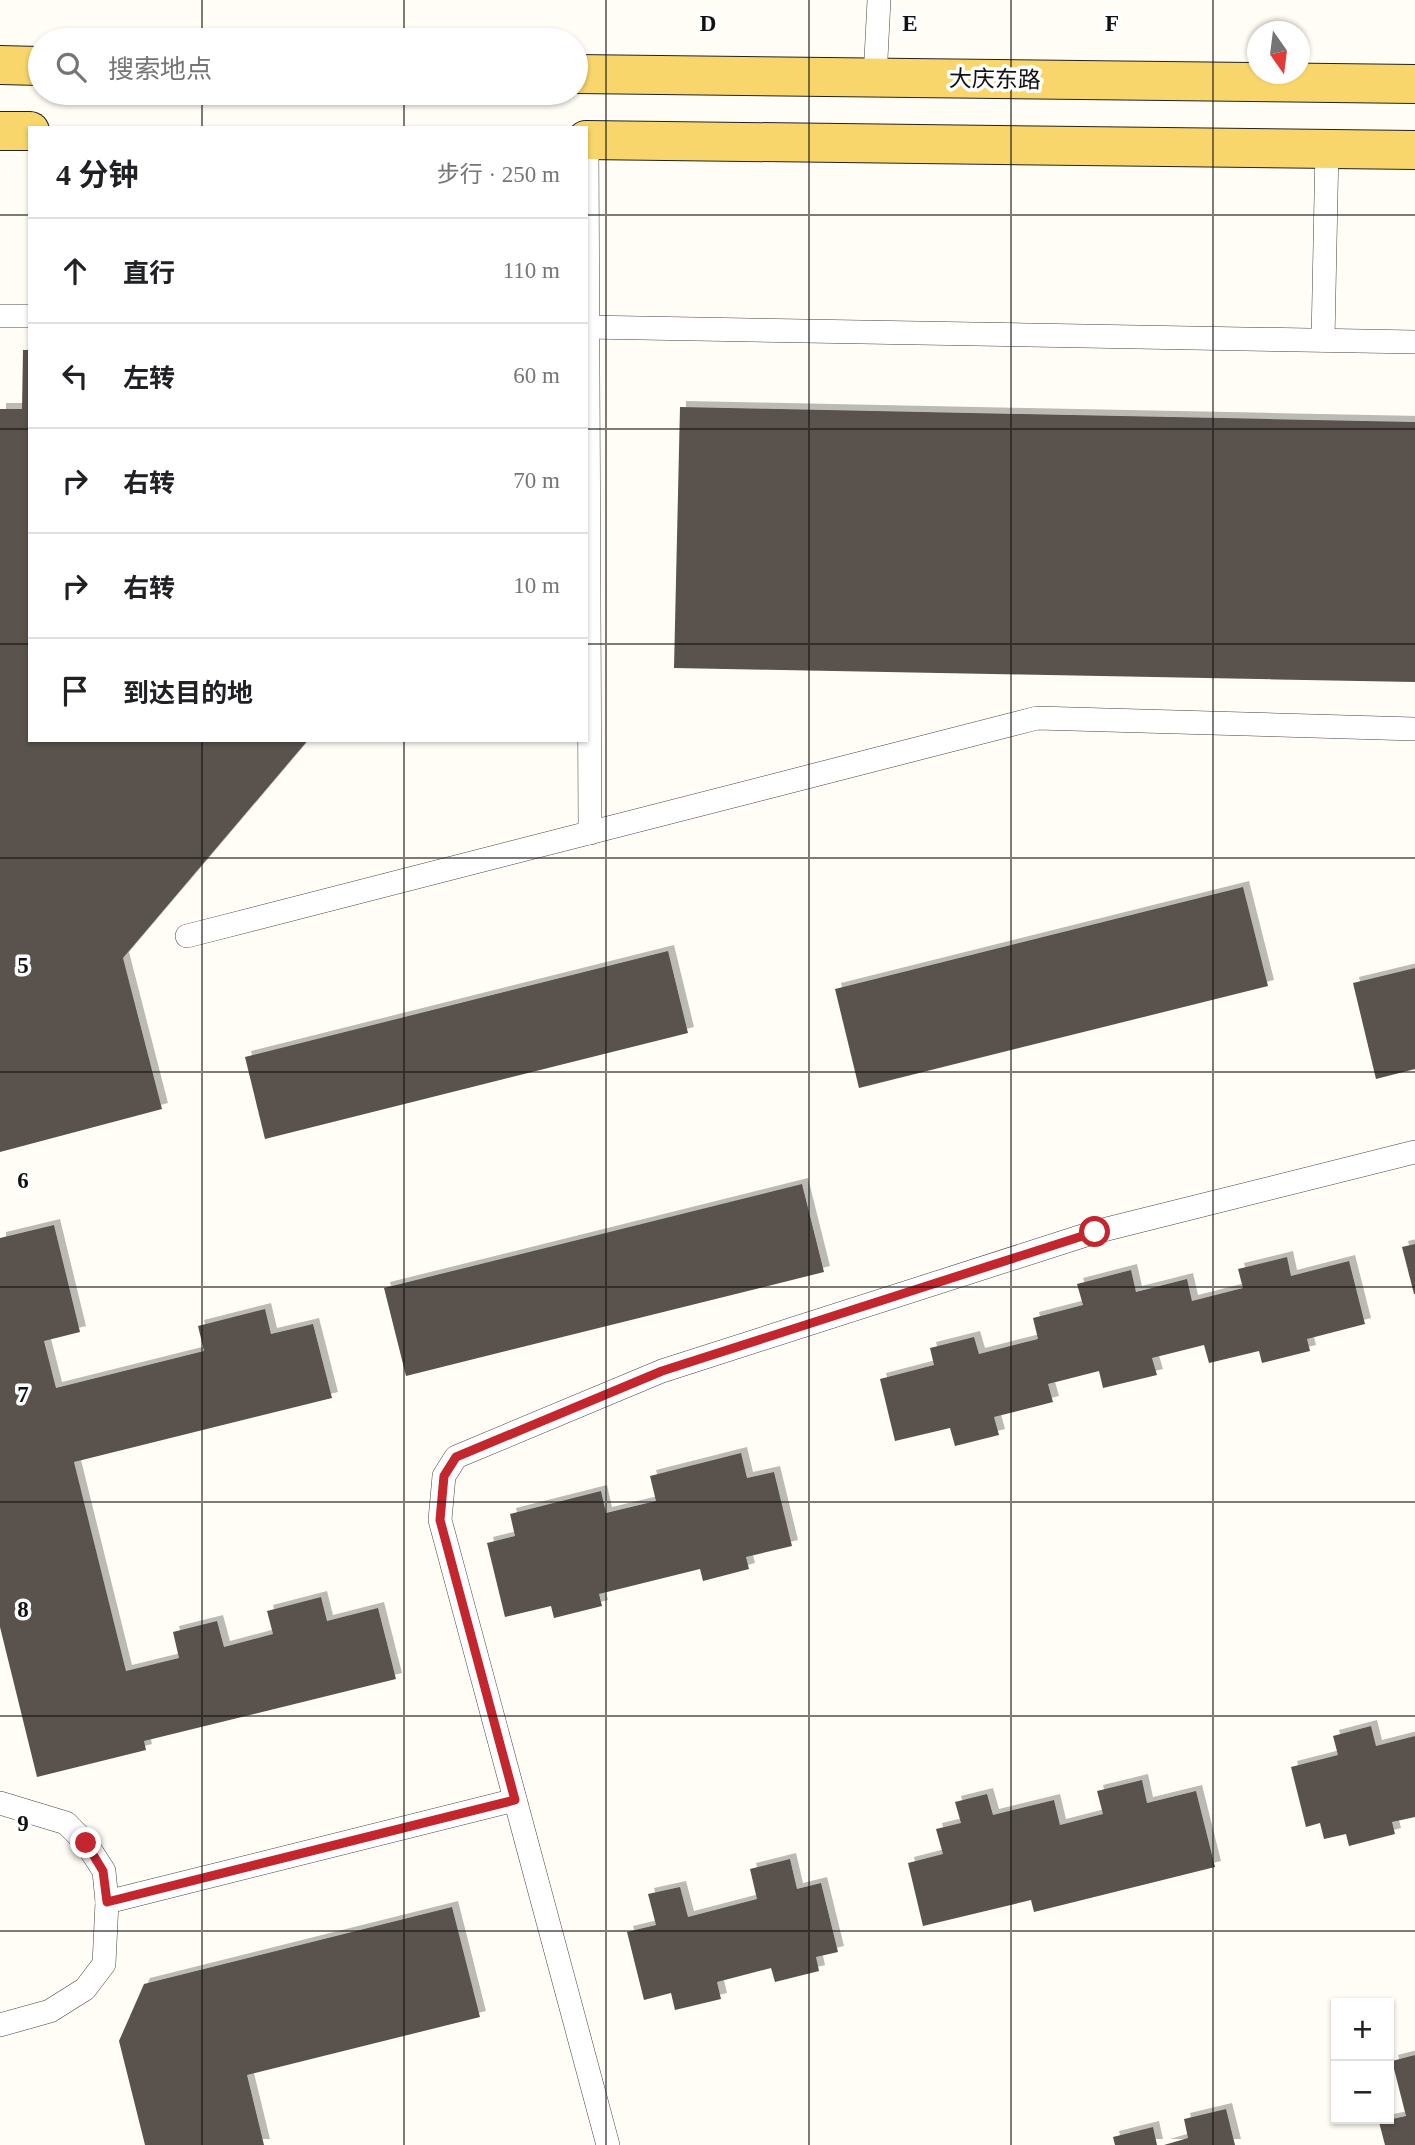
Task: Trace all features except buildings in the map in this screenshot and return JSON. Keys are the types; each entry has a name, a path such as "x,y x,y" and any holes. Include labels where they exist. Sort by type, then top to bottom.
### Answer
{"main road":[{"path":"0,65 28,66"},
{"name":"大庆东路","path":"588,74 1415,84"},
{"path":"0,131 28,131"},
{"path":"588,140 1415,150"}],"lane":[{"path":"875,78 879,0"},
{"path":"1324,340 1327,149"},
{"path":"0,316 28,316"},
{"path":"588,327 1415,342"},
{"path":"588,496 590,833"},
{"path":"187,936 1037,718 1415,729"},
{"path":"608,2145 440,1520 444,1476 456,1457 662,1371 1095,1232 1415,1152"},
{"path":"107,1902 515,1800"},
{"path":"0,1803 66,1823 86,1843 103,1871 107,1902 104,1964 85,1989 50,2011 0,2025"}],"route":[{"path":"86,1843 103,1871 107,1902 515,1800 440,1520 444,1476 456,1457 662,1371 1095,1232"}]}
